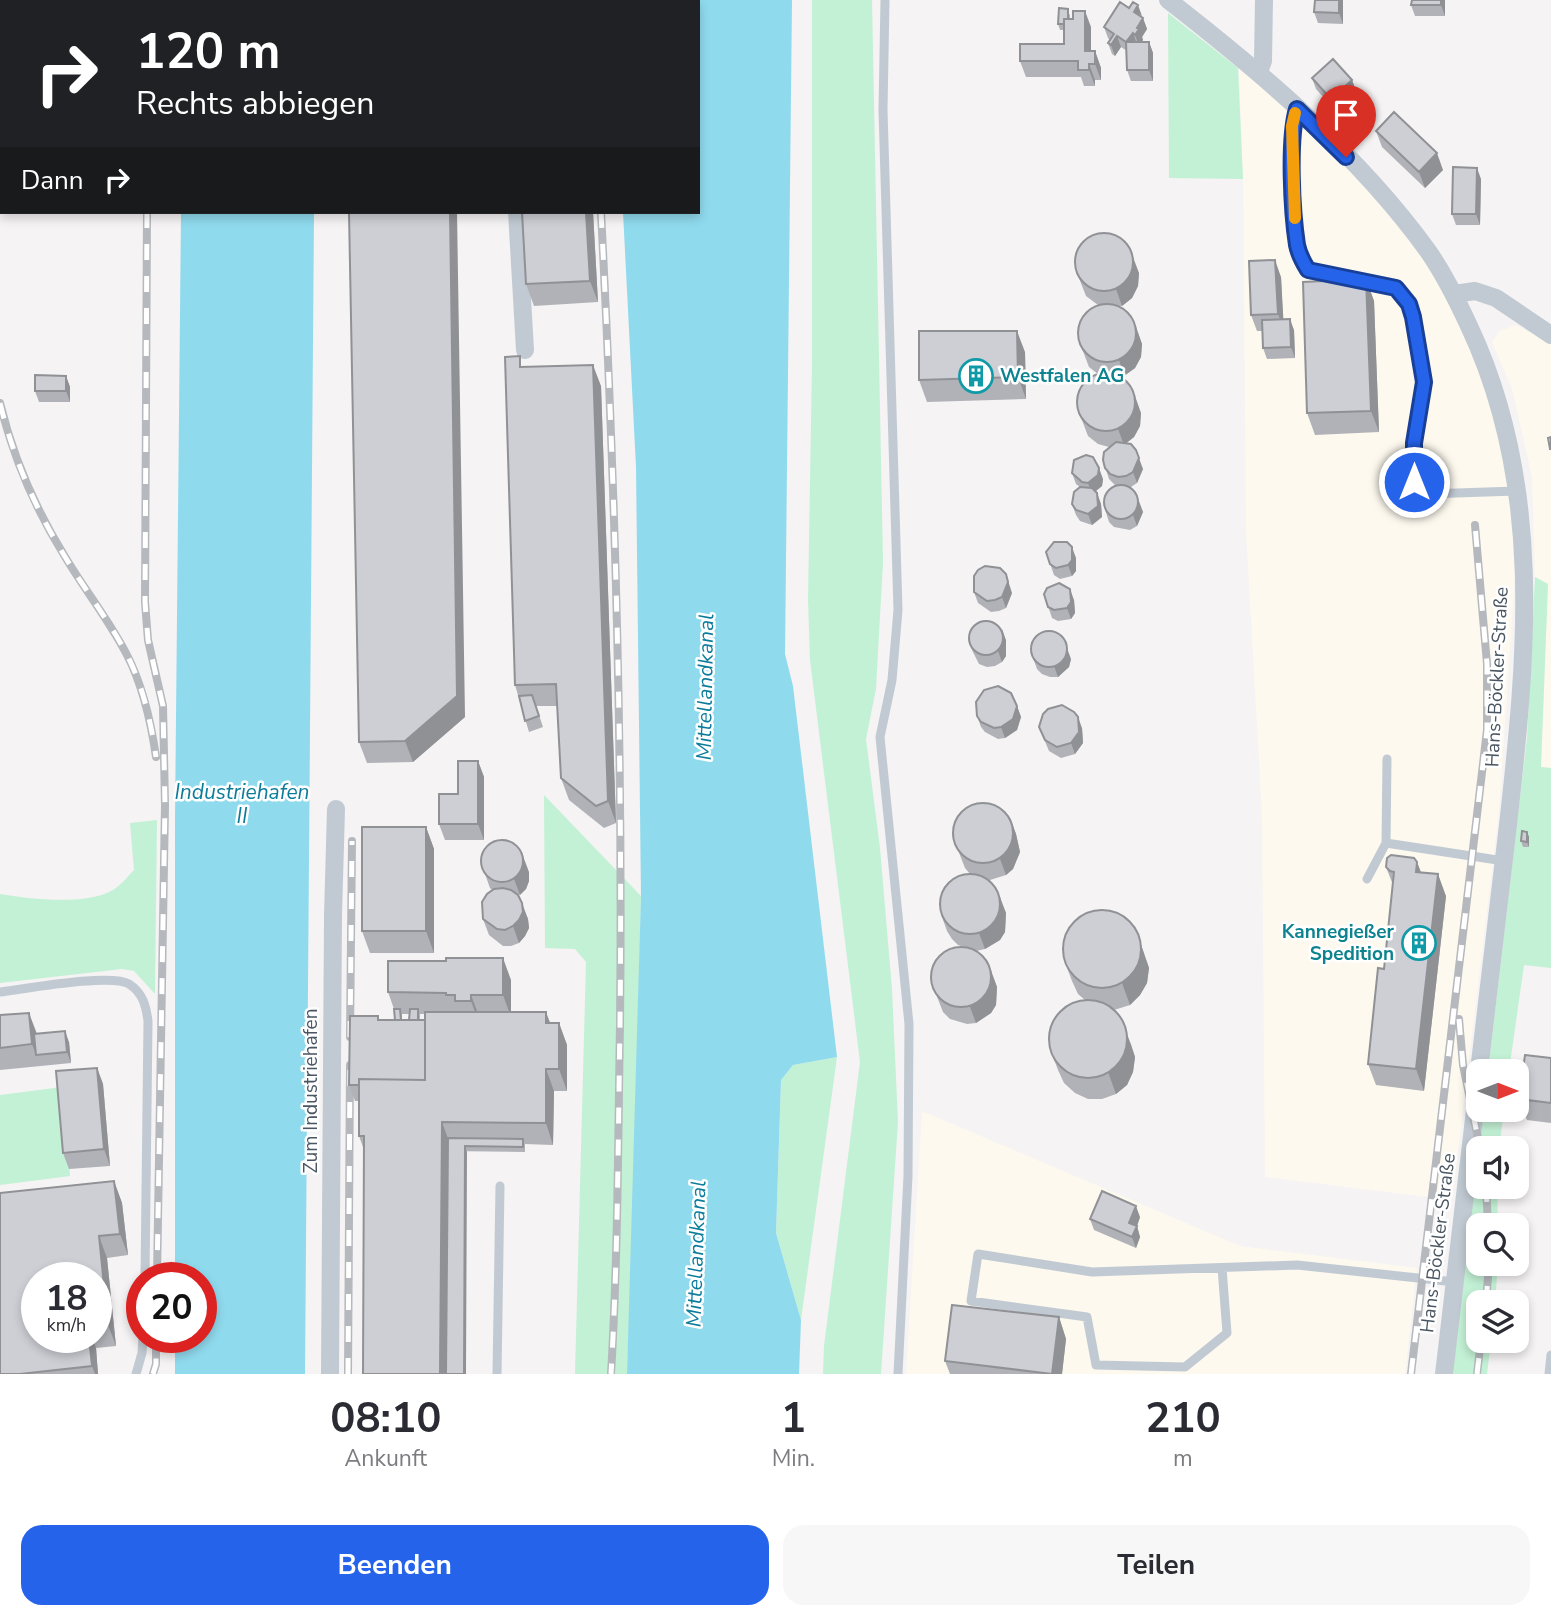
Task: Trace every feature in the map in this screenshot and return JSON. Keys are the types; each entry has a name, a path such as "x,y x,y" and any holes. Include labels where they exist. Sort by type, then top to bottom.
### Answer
{"street":[{"name":"Hans-Böckler-Straße","path":"1168,0 1259,72 1379,189 1429,253 1454,294 1483,356 1497,394 1510,440 1519,491 1524,641 1520,718 1481,1059"},
{"path":"1259,72 1263,61 1264,0"},
{"path":"517,214 525,350"},
{"path":"1454,294 1475,291 1496,298 1551,335"},
{"name":"Zum Industriehafen","path":"330,1374 336,809"},
{"name":"Hans-Böckler-Straße","path":"1444,1374 1473,1122"}],"lane":[{"path":"885,0 883,110 898,610 892,680 880,737 909,1024 908,1176 898,1374"},
{"path":"1297,109 1292,126 1293,171 1296,235 1301,259 1308,270 1396,288 1409,304 1424,382 1414,443 1414,482 1418,490 1426,494 1519,491"},
{"path":"1367,880 1386,843 1387,759"},
{"path":"1386,843 1504,861"},
{"path":"0,992 110,979 129,984 145,1000 148,1032 145,1262"},
{"path":"497,1374 500,1186"},
{"path":"1222,1268 1227,1333 1185,1367 1096,1365 1087,1317 971,1301 978,1254 1093,1272 1297,1265 1455,1282"},
{"path":"136,1374 142,1353"},
{"path":"1549,1374 1551,1355"}],"shaded area":[{"path":"1238,46 1433,255 1477,336 1507,466 1516,560 1499,812 1469,1059 1466,1059 1466,1084 1452,1200 1265,1177 1262,816 1246,531 1243,179"},
{"path":"1516,325 1551,344 1551,768 1541,767 1548,584 1535,577 1532,477 1512,389 1492,342 1500,331"},
{"path":"922,1111 1240,1246 1417,1268 1405,1374 906,1374"}],"green space":[{"path":"812,0 872,0 883,562 876,689 866,739 880,848 892,989 898,1122 881,1374 823,1374 824,1346 860,1062 810,660 808,600 812,364"},
{"path":"1168,13 1238,68 1243,179 1169,178"},
{"path":"1535,577 1548,584 1541,767 1551,768 1551,968 1524,965 1511,1059 1489,1059 1527,738"},
{"path":"544,795 641,896 635,1175 627,1374 575,1374 586,962 575,949 545,948"},
{"path":"157,820 155,994 134,971 122,969 0,983 0,894 70,900 109,892 134,870 130,823"},
{"path":"837,1057 801,1320 776,1233 781,1080 793,1065"},
{"path":"62,1087 70,1176 0,1185 0,1095"},
{"path":"1482,1122 1502,1122 1501,1136 1481,1136"},
{"path":"1473,1199 1497,1199 1498,1213 1471,1213"},
{"path":"1466,1258 1466,1276 1497,1276 1496,1290 1466,1290 1466,1353 1490,1353 1487,1374 1452,1374"}],"water":[{"name":"Mittellandkanal","path":"700,0 792,0 785,654 793,686 837,1057 793,1065 781,1080 776,1233 801,1320 799,1374 627,1374 641,896 636,467 623,214 700,214"},
{"name":"Industriehafen II","path":"181,214 314,214 305,1374 175,1374 175,1353 217,1353 217,1262 175,1262 175,819"}],"building":[{"path":"1315,0 1339,0 1339,13 1314,12"},
{"path":"1412,0 1441,0 1441,5 1411,5"},
{"path":"1120,2 1129,8 1133,2 1138,5 1134,12 1143,18 1135,35 1133,33 1126,42 1117,36 1111,45 1108,43 1114,34 1104,27"},
{"path":"1059,8 1068,9 1068,19 1064,19 1064,24 1058,24"},
{"path":"1073,11 1085,11 1085,51 1095,51 1095,64 1089,64 1089,70 1078,70 1078,61 1020,61 1020,44 1064,44 1064,19 1073,19"},
{"path":"1126,42 1149,42 1149,70 1127,70"},
{"path":"1333,59 1352,80 1331,99 1312,78"},
{"path":"1394,112 1437,153 1419,172 1376,131"},
{"path":"1453,167 1477,168 1476,214 1452,214"},
{"path":"349,214 450,214 457,696 405,741 359,742"},
{"path":"522,214 586,214 590,281 526,284"},
{"path":"1104,233 1125,241 1133,262 1125,283 1104,291 1083,283 1075,262 1083,241"},
{"path":"1275,260 1278,314 1251,315 1249,261"},
{"path":"1366,279 1371,411 1307,413 1303,282"},
{"path":"1107,304 1128,312 1136,333 1128,354 1107,362 1086,354 1078,333 1086,312"},
{"path":"1290,319 1291,347 1263,348 1262,320"},
{"path":"919,331 1017,331 1018,377 919,380"},
{"path":"520,356 520,367 593,365 608,801 596,806 561,778 556,684 515,685 505,357"},
{"path":"1106,373 1127,381 1135,402 1127,423 1106,431 1085,423 1077,402 1085,381"},
{"path":"35,375 66,376 66,391 35,391"},
{"path":"1116,442 1131,444 1139,458 1133,472 1126,476 1110,474 1105,468 1104,452"},
{"path":"1086,455 1093,457 1099,468 1098,475 1088,483 1082,482 1072,473 1074,460"},
{"path":"1121,485 1133,490 1138,502 1133,514 1121,519 1109,514 1104,502 1109,490"},
{"path":"1080,487 1092,488 1097,493 1098,506 1088,514 1076,510 1072,504 1074,492"},
{"path":"1054,542 1067,542 1072,547 1072,560 1068,565 1056,568 1050,564 1046,552"},
{"path":"985,566 1000,568 1006,574 1008,582 1002,597 995,600 987,601 974,592 974,576"},
{"path":"1059,583 1070,589 1071,602 1067,608 1054,610 1048,607 1044,594 1047,588"},
{"path":"986,621 998,626 1003,638 998,650 986,655 974,650 969,638 974,626"},
{"path":"1049,631 1061,637 1067,649 1061,661 1049,667 1037,661 1031,649 1037,637"},
{"path":"998,686 1011,693 1017,706 1013,719 994,728 981,722 977,716 976,702 984,690"},
{"path":"532,695 539,716 525,721 519,696"},
{"path":"1062,705 1078,717 1079,732 1071,743 1057,747 1045,740 1039,727 1043,714 1048,709"},
{"path":"458,761 478,761 478,824 439,824 439,794 458,794"},
{"path":"977,803 989,803 1008,816 1013,833 1011,845 1000,858 989,863 977,863 958,850 953,839 953,827 966,808"},
{"path":"362,827 426,827 426,931 362,931"},
{"path":"1522,831 1527,832 1527,842 1521,841"},
{"path":"502,840 517,846 523,861 517,876 502,882 487,876 481,861 487,846"},
{"name":"Kannegießer Spedition","path":"1391,855 1414,858 1417,862 1416,872 1438,874 1416,1069 1368,1064 1378,968 1384,969 1394,872 1386,867 1387,858"},
{"path":"964,874 976,874 995,887 1000,904 998,916 987,929 976,934 964,934 945,921 940,910 940,898 953,879"},
{"path":"503,888 518,895 523,912 513,926 505,930 497,929 483,919 482,902 494,889"},
{"path":"1102,910 1117,913 1134,927 1141,949 1138,964 1124,981 1102,988 1087,985 1070,971 1063,949 1066,934 1080,917"},
{"path":"955,947 967,947 986,960 991,977 989,989 978,1002 967,1007 955,1007 936,994 931,983 931,971 944,952"},
{"path":"446,958 503,958 503,995 471,995 471,1001 455,1001 455,995 446,993 388,992 388,961 446,961"},
{"path":"1088,1000 1103,1003 1120,1017 1127,1039 1124,1054 1110,1071 1088,1078 1073,1075 1056,1061 1049,1039 1052,1024 1066,1007"},
{"path":"394,1009 400,1009 401,1020 395,1020"},
{"path":"410,1009 418,1009 418,1020 409,1020"},
{"path":"425,1012 546,1012 546,1023 559,1023 559,1069 546,1069 546,1123 442,1122 440,1374 363,1374 364,1136 359,1136 359,1079 425,1080"},
{"path":"29,1013 32,1044 0,1048 0,1015"},
{"path":"350,1016 378,1016 378,1020 425,1020 425,1080 359,1079 359,1085 349,1085"},
{"path":"65,1031 67,1052 36,1055 34,1034"},
{"path":"1525,1055 1551,1058 1551,1103 1530,1100 1530,1059 1524,1059"},
{"path":"97,1068 104,1149 63,1153 56,1071"},
{"path":"448,1138 523,1139 523,1147 465,1146 464,1374 446,1374"},
{"path":"114,1181 120,1234 99,1236 102,1262 21,1262 21,1353 91,1353 92,1366 0,1374 0,1193"},
{"path":"1102,1191 1136,1206 1129,1223 1137,1226 1132,1237 1090,1219"},
{"path":"952,1305 1059,1317 1052,1374 945,1361"}],"railway":[{"path":"147,214 145,602 148,640 163,706 165,805 157,1262"},
{"path":"601,214 614,516 620,821 618,1155 611,1374"},
{"path":"0,403 18,462 53,537 133,667 146,704 156,757"},
{"path":"1411,1374 1487,730 1487,664 1475,525"},
{"path":"350,1037 352,841"},
{"path":"1459,1019 1463,1065 1478,1136"},
{"path":"348,1374 350,1065"},
{"path":"1487,1199 1487,1213"},
{"path":"1487,1290 1488,1276"},
{"path":"153,1374 156,1353"},
{"path":"1477,1374 1479,1353"}],"slow traffic":[{"path":"1295,113 1292,126 1295,218"}],"place":[{"name":"Westfalen AG","path":"976,376"},
{"name":"Kannegießer Spedition","path":"1419,943"}],"route":[{"path":"1346,157 1297,109 1292,126 1294,211 1301,259 1308,270 1396,288 1409,304 1424,382 1414,443 1414,482"}]}
